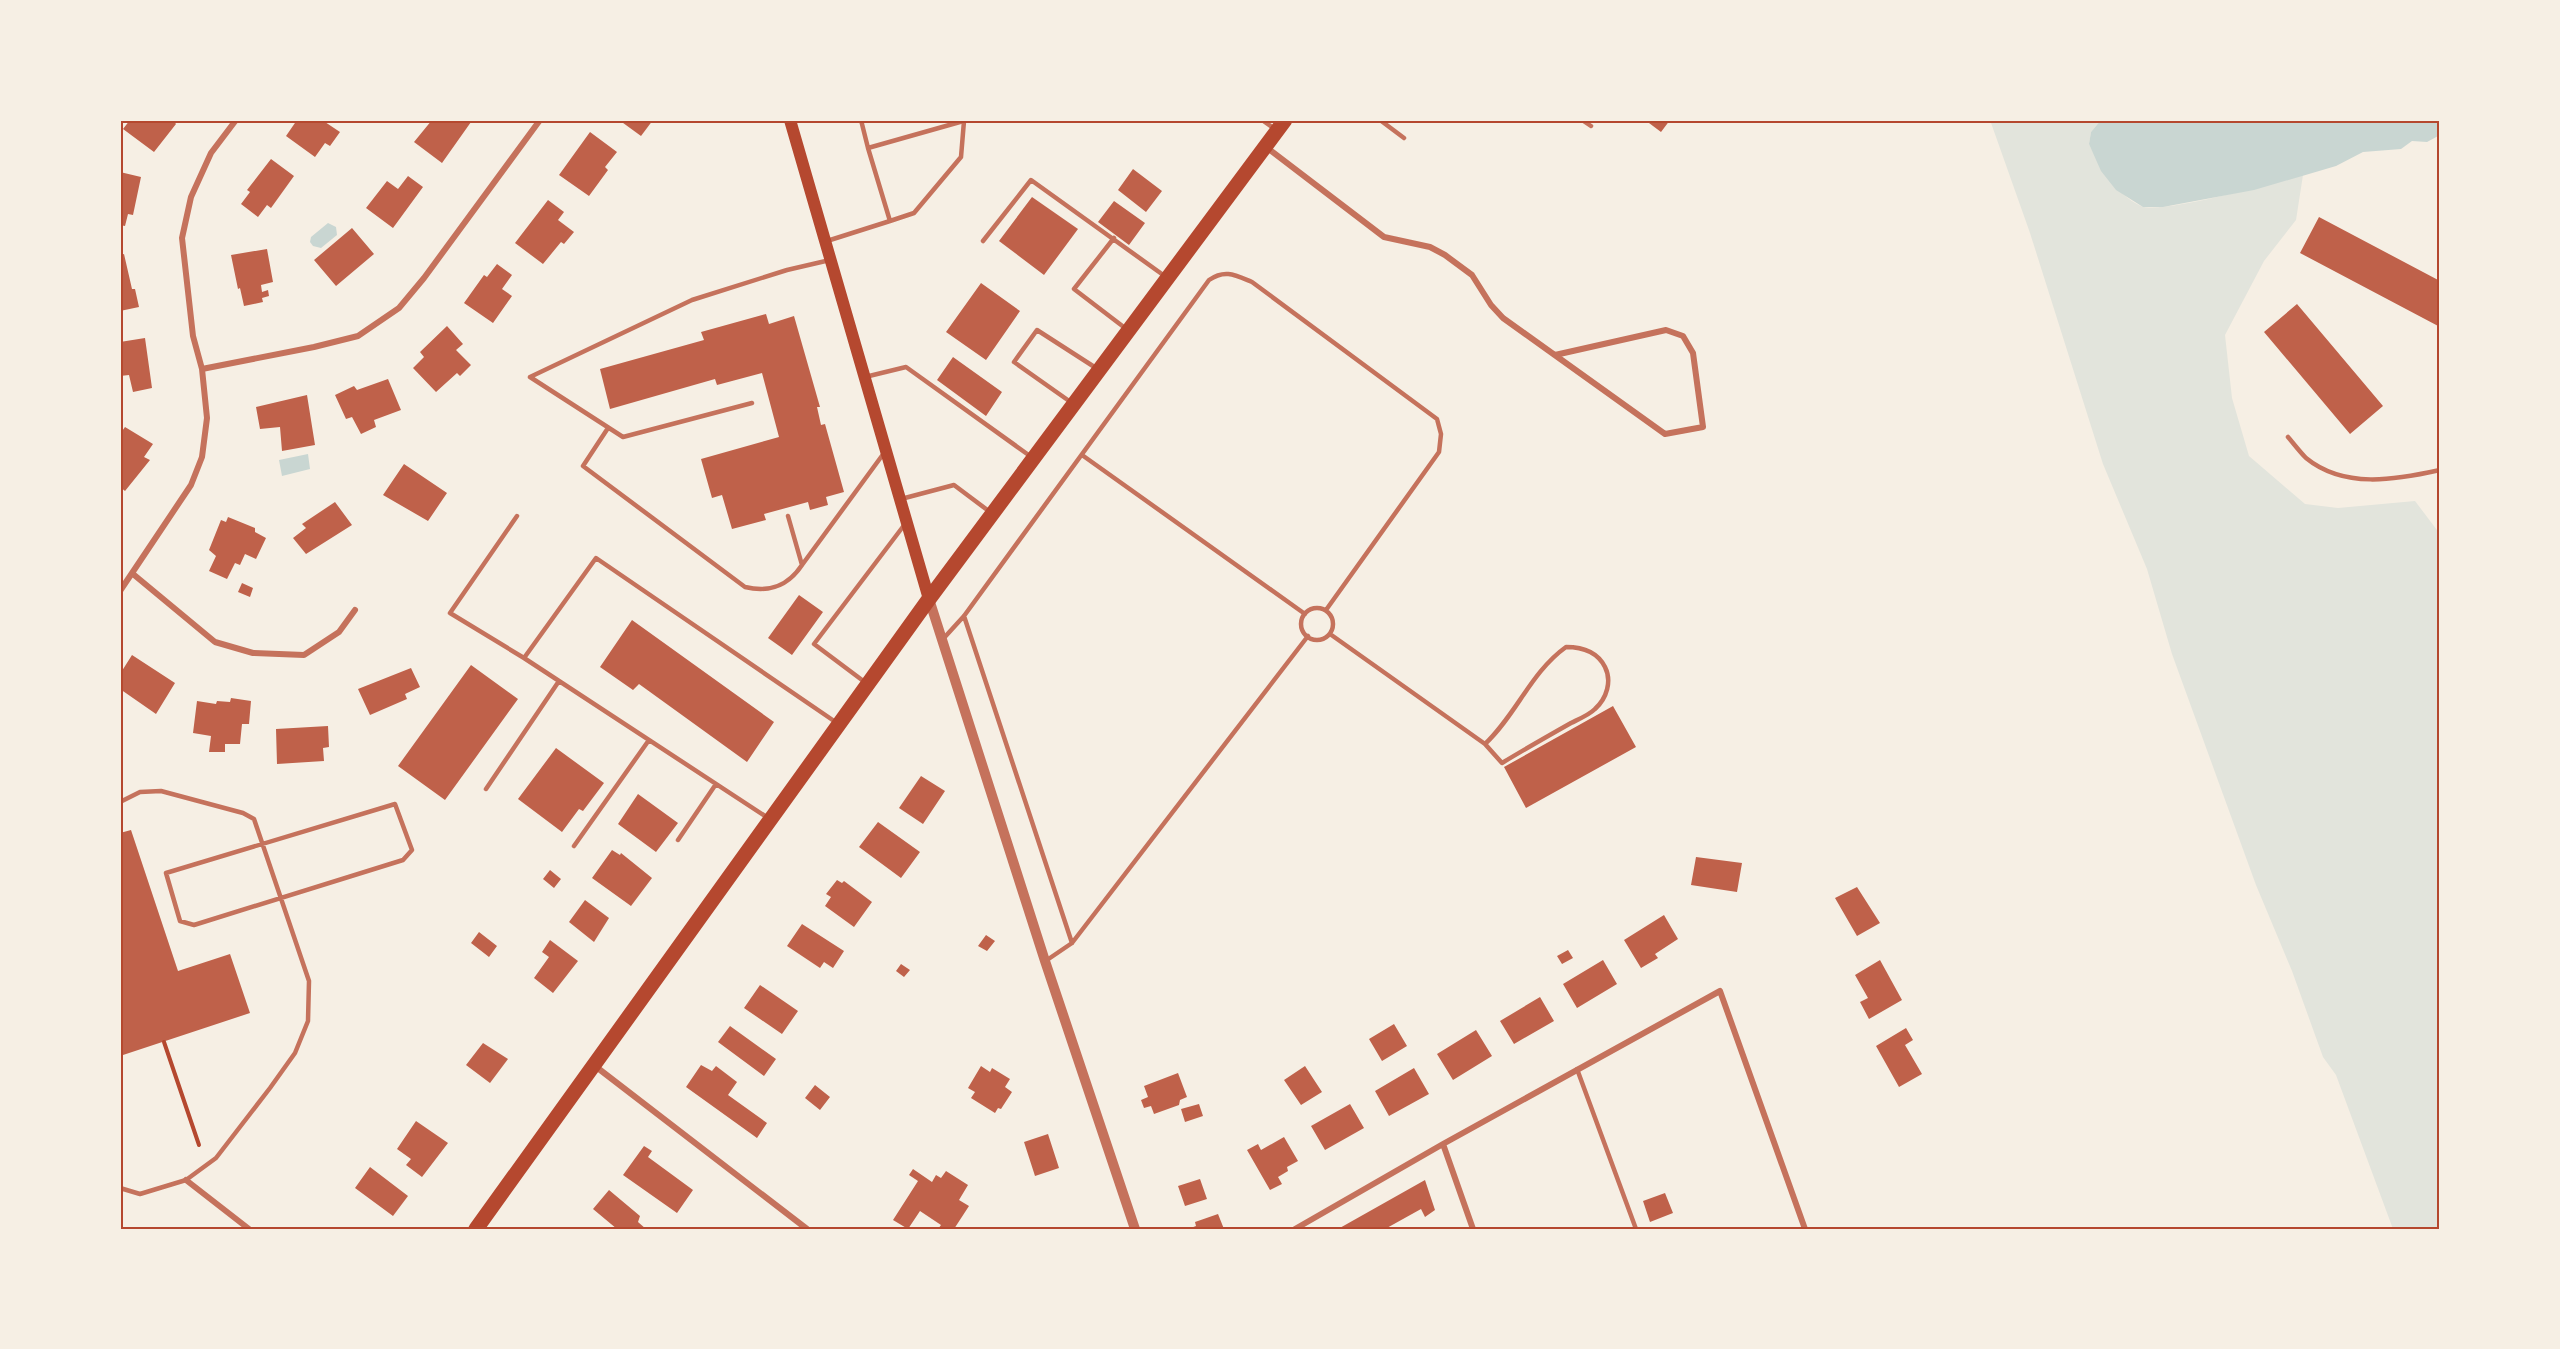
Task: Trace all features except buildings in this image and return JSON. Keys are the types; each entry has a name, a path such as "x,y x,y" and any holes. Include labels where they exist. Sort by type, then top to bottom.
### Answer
{"main road":[{"path":"790,120 929,599"},
{"path":"476,1229 772,821 929,599 1281,125"}],"street":[{"path":"120,591 191,485 202,457 207,418 182,238 191,197 211,153 236,120"},
{"path":"202,369 358,336 399,308 424,278 540,120"},
{"path":"1266,147 1384,237 1430,247 1445,255 1472,275 1491,305 1503,318 1665,434 1703,427 1694,352 1683,336 1666,330 1555,355"},
{"path":"133,574 215,642 253,653 304,655 339,632 355,610"},
{"path":"929,599 1045,961 1135,1229"},
{"path":"1296,1229 1304,1227 1443,1144 1720,991 1804,1229"},
{"path":"595,1065 807,1229"},
{"path":"1443,1144 1473,1229"},
{"path":"186,1180 249,1229"}],"lane":[{"path":"861,120 890,221"},
{"path":"825,242 914,213 961,157 965,120 868,148"},
{"path":"1263,120 1281,125"},
{"path":"1380,120 1404,138"},
{"path":"1582,120 1591,126"},
{"path":"983,240 1031,180 1167,278"},
{"path":"1114,238 1074,289 1128,330"},
{"path":"752,403 623,437 530,377 692,300 787,270 832,260"},
{"path":"941,641 964,616 1209,280 1218,274 1230,273 1252,282 1437,419 1442,434 1439,452 1326,610"},
{"path":"1073,404 1014,362 1037,330 1099,369"},
{"path":"865,377 906,367 1033,458"},
{"path":"608,428 583,466 733,580 745,587 758,590 771,589 789,580 885,451"},
{"path":"2288,437 2306,458 2343,478 2369,481 2440,470"},
{"path":"1082,455 1305,614"},
{"path":"900,499 954,485 992,513"},
{"path":"516,516 450,613 524,658 772,821"},
{"path":"788,516 802,565"},
{"path":"868,685 813,644 907,522"},
{"path":"524,658 596,558 840,725"},
{"path":"1317,608 1326,610 1333,620 1330,633 1320,639 1308,636 1302,626 1305,614 1317,608"},
{"path":"964,616 1072,943"},
{"path":"1330,633 1485,744 1502,762 1595,710 1606,694 1609,677 1604,664 1596,655 1588,651 1579,647 1566,647 1543,667 1513,712 1485,744"},
{"path":"1045,961 1072,943 1308,636"},
{"path":"486,789 559,681"},
{"path":"574,846 649,740"},
{"path":"678,840 716,784"},
{"path":"120,802 140,792 161,791 243,813 254,819 309,981 308,1021 295,1053 216,1158 186,1180 140,1194 120,1188"},
{"path":"395,804 412,850 403,860 282,898 194,925 180,921 166,873 262,842 395,804"},
{"path":"1577,1069 1636,1229"}],"path":[{"path":"164,1042 199,1144"}],"shaded area":[{"path":"1990,120 2101,120 2091,132 2089,144 2116,187 2141,206 2153,208 2194,202 2303,175 2296,220 2264,261 2225,335 2232,398 2249,456 2305,504 2338,508 2415,501 2440,534 2440,1229 2393,1229 2336,1075 2323,1057 2292,971 2256,885 2172,654 2147,569 2103,464 2030,233"},
{"path":"2101,120 2440,120 2440,135 2427,142 2412,141 2401,149 2363,152 2336,166 2254,190 2163,207 2143,207 2116,190 2101,171 2089,144 2091,132"},
{"path":"328,223 336,227 337,235 321,248 313,246 310,242 311,237"},
{"path":"308,454 310,469 282,476 279,460"}]}
